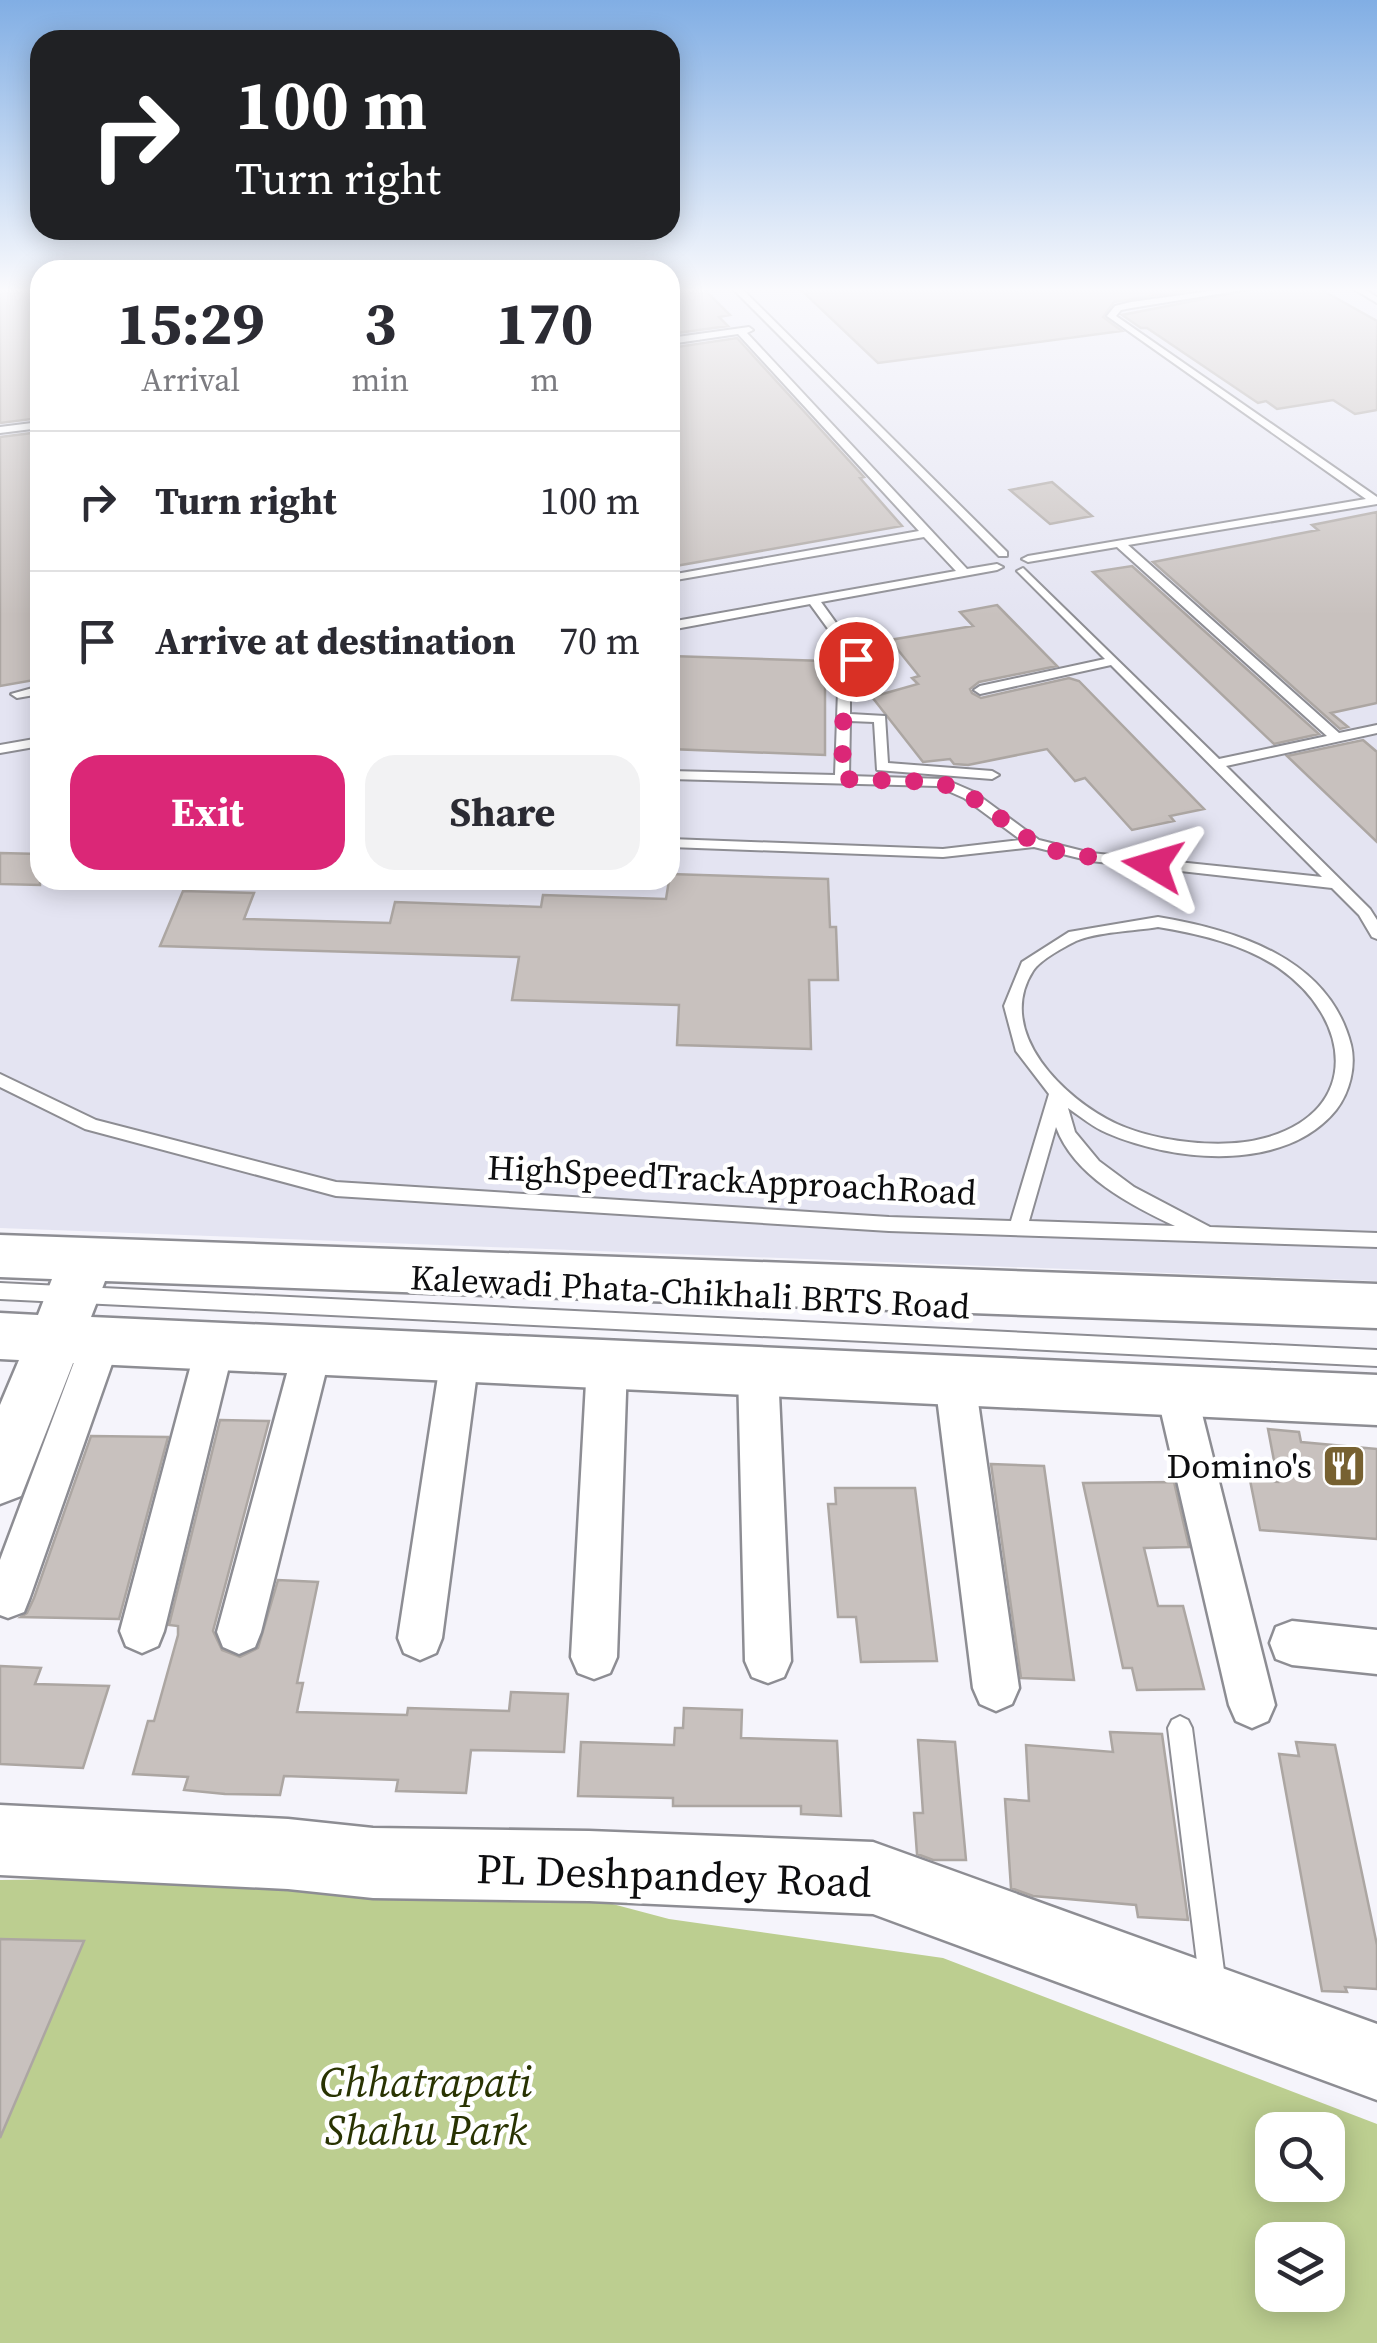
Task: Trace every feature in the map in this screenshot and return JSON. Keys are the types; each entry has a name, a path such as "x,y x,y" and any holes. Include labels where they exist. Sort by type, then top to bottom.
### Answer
{"main road":[{"path":"0,1256 78,1309 215,1346 1377,1400"},
{"path":"0,1336 78,1309 1377,1306"},
{"path":"0,1476 78,1309"},
{"name":"PL Deshpandey Road","path":"0,1840 288,1854 373,1864 590,1866 873,1878 1377,2062"}],"street":[{"path":"8,1597 78,1309"},
{"path":"142,1631 215,1346"},
{"path":"239,1632 312,1350"},
{"path":"420,1638 460,1358"},
{"path":"594,1657 607,1364"},
{"path":"758,1372 768,1661"},
{"path":"955,1380 996,1688"},
{"path":"1176,1390 1252,1705"},
{"path":"1292,1643 1377,1652"}],"lane":[{"path":"801,397 964,573"},
{"path":"843,397 1000,560"},
{"path":"1228,397 1376,500"},
{"path":"0,430 30,426"},
{"path":"680,624 964,573 1000,560 1025,565 1118,543 1376,500"},
{"path":"680,576 927,533"},
{"path":"1118,543 1336,738"},
{"path":"1025,565 1113,662 1332,883 1371,911 1377,934"},
{"path":"813,600 856,659 844,690 842,779"},
{"path":"980,690 1113,662"},
{"path":"17,694 30,692"},
{"path":"844,717 880,719 882,767 992,775"},
{"path":"1215,764 1377,729"},
{"path":"0,749 30,744"},
{"path":"680,775 939,782 969,795 1034,843"},
{"path":"680,843 942,852 1034,843 1090,857 1332,883"},
{"path":"1056,1095 1104,1126 1162,1147 1223,1152 1278,1144 1320,1120 1343,1088 1346,1050 1330,1010 1298,976 1257,949 1209,930 1158,922 1110,923 1068,935 1035,956 1016,986 1012,1020 1025,1058 1056,1095 1068,1134 1103,1174 1150,1207 1210,1234"},
{"name":"HighSpeedTrackApproachRoad","path":"0,1080 92,1125 336,1189 1018,1228 1377,1240"},
{"path":"1018,1228 1056,1095"},
{"name":"Kalewadi Phata-Chikhali BRTS Road","path":"0,1291 78,1309 1377,1358"},
{"path":"1180,1728 1215,2002"}],"shaded area":[{"path":"0,397 30,397 30,890 680,890 680,397 1377,397 1377,1281 0,1228"}],"green space":[{"name":"Chhatrapati Shahu Park","path":"473,1867 669,1919 943,1958 1377,2124 1377,2343 0,2343 0,1880 268,1877"}],"building":[{"path":"0,397 30,397 30,419 0,423"},
{"path":"680,397 791,397 864,477 860,478 902,526 680,565"},
{"path":"1250,397 1377,397 1377,410 1355,414 1333,400 1277,409 1266,401 1258,403"},
{"path":"30,433 30,681 0,686 0,437"},
{"path":"1052,482 1092,516 1050,524 1010,490"},
{"path":"1377,512 1377,703 1331,713 1348,727 1340,729 1153,562 1318,530 1312,525"},
{"path":"1132,566 1319,734 1274,744 1093,572"},
{"path":"997,605 1057,666 979,682 970,689 972,693 981,698 1069,678 1079,681 1204,809 1170,816 1174,821 1132,830 1085,778 1075,781 1047,749 968,765 954,764 950,759 923,762 872,697 918,684 912,678 919,676 890,640 973,626 960,612"},
{"path":"680,656 825,661 825,755 680,749"},
{"path":"1363,740 1377,752 1377,842 1287,756"},
{"path":"0,853 30,854 30,885 0,884"},
{"path":"680,874 828,879 830,927 836,927 838,980 809,980 811,1049 677,1045 679,1005 512,1000 519,957 160,946 183,891 254,893 244,919 390,923 395,902 541,907 543,895 666,899 667,890 680,890"},
{"path":"220,1420 269,1421 213,1631 222,1650 240,1657 258,1648 278,1580 318,1582 297,1683 303,1683 297,1712 407,1715 408,1708 509,1711 511,1692 568,1694 564,1752 471,1750 466,1793 396,1791 398,1780 284,1776 280,1795 225,1794 184,1790 188,1777 133,1774 148,1721 154,1721 178,1635 178,1626 169,1625"},
{"path":"1268,1429 1299,1432 1301,1442 1377,1449 1377,1539 1260,1530 1250,1480 1278,1482"},
{"path":"91,1436 168,1437 119,1619 21,1617 34,1598"},
{"path":"991,1464 1044,1466 1074,1680 1021,1678"},
{"path":"1174,1482 1189,1547 1144,1548 1158,1606 1183,1606 1204,1689 1137,1690 1132,1668 1123,1668 1083,1483"},
{"path":"835,1488 915,1488 937,1661 861,1662 856,1617 838,1617 828,1504 836,1504"},
{"path":"0,1666 41,1668 35,1684 109,1686 83,1768 0,1764"},
{"path":"684,1708 742,1710 741,1738 837,1741 841,1816 801,1814 801,1806 673,1806 673,1798 578,1796 581,1742 674,1745 675,1728 683,1728"},
{"path":"1110,1732 1162,1734 1188,1920 1138,1917 1136,1905 1033,1896 1011,1888 1005,1799 1029,1801 1026,1745 1113,1752"},
{"path":"918,1740 955,1742 966,1860 933,1860 917,1854 914,1813 923,1813"},
{"path":"1296,1742 1335,1745 1377,1945 1377,1989 1345,1987 1347,1992 1322,1991 1279,1754 1299,1756"},
{"path":"0,1939 84,1941 0,2138"}],"place":[{"name":"Domino's","path":"1344,1466"}],"route":[{"path":"856,659 844,690 842,779 939,782 969,795 1034,843 1062,853 1153,865"}]}
